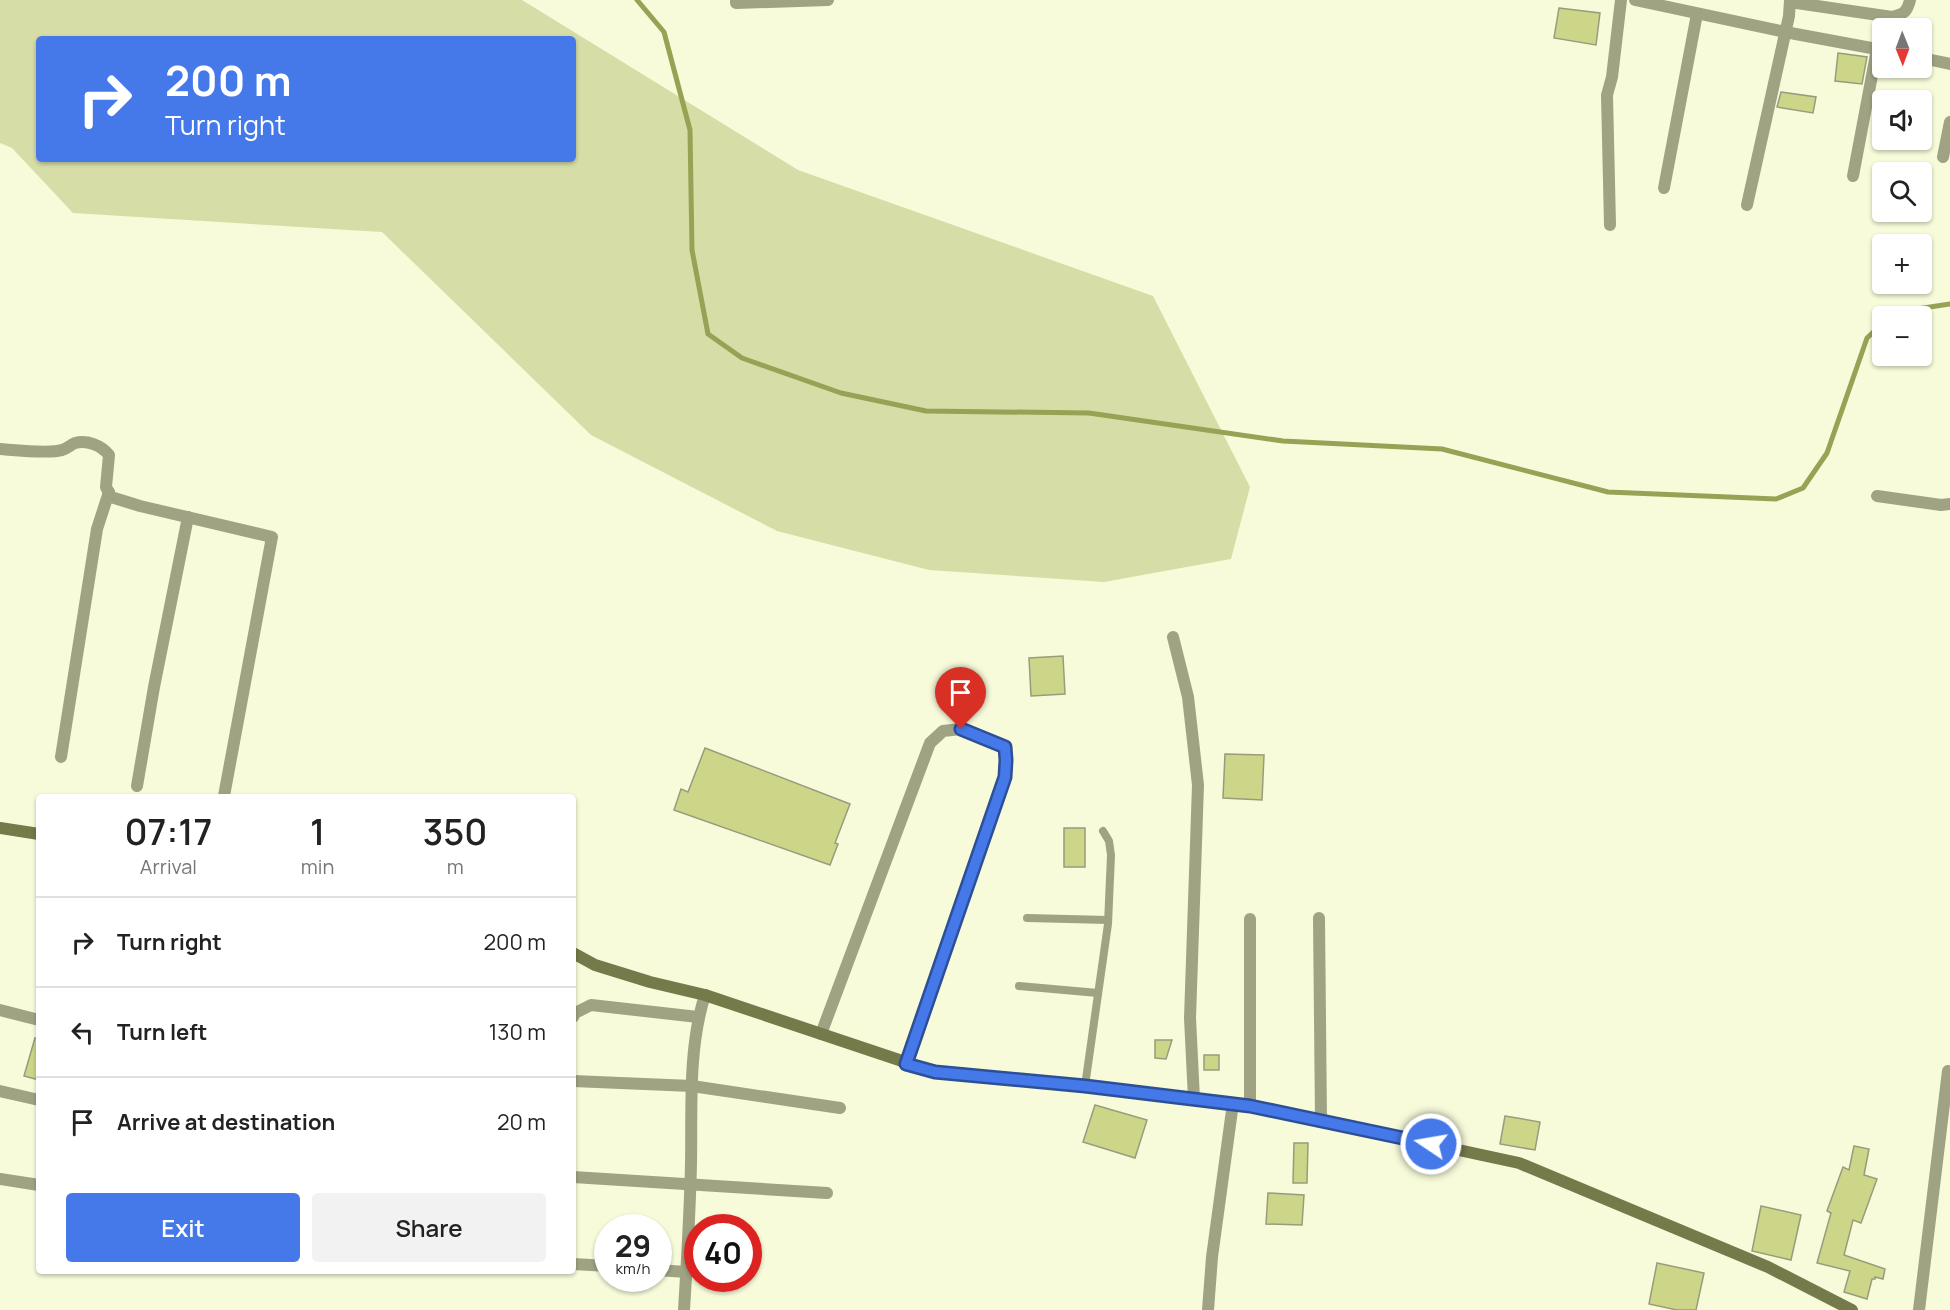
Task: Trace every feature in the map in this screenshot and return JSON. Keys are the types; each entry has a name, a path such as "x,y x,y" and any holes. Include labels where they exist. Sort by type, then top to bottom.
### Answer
{"street":[{"path":"736,0 736,3 828,0"},
{"path":"1610,225 1607,95 1612,77 1621,0"},
{"path":"1635,0 1872,48"},
{"path":"1747,205 1790,1 1892,17 1903,15 1907,11 1910,0"},
{"path":"1664,188 1697,14"},
{"path":"1932,60 1950,64"},
{"path":"1853,176 1874,78"},
{"path":"1943,157 1950,122"},
{"path":"0,449 62,450 75,443 92,443 109,455 106,487 111,497 272,537 224,794"},
{"path":"61,757 97,529 109,492"},
{"path":"1877,496 1941,505 1950,504"},
{"path":"136,786 188,517"},
{"path":"1173,637 1188,697 1198,785 1190,1018 1194,1099"},
{"path":"821,1034 930,743 943,730 961,729 1005,747 1005,777 906,1064"},
{"path":"0,828 36,834"},
{"path":"1318,918 1321,1120"},
{"path":"1250,919 1250,1106"},
{"path":"576,955 595,965 650,982 705,995 935,1072 1233,1103 1519,1163 1768,1267 1836,1306 1852,1310"},
{"path":"689,1214 692,1086 698,1017 705,995"},
{"path":"576,1012 591,1005 698,1017"},
{"path":"0,1010 36,1019"},
{"path":"1919,1310 1948,1071"},
{"path":"576,1081 692,1086 840,1108"},
{"path":"0,1091 36,1099"},
{"path":"1208,1310 1212,1257 1233,1103"},
{"path":"576,1177 826,1193"},
{"path":"0,1179 36,1185"},
{"path":"576,1264 594,1265"},
{"path":"684,1310 685,1292"}],"lane":[{"path":"1085,1086 1108,920 1111,855 1109,841 1103,831"},
{"path":"1027,918 1108,920"},
{"path":"1019,986 1098,993"}],"green space":[{"path":"0,0 522,0 798,170 1153,296 1250,487 1231,559 1104,582 929,570 777,531 591,435 382,232 73,213 12,148 0,143"}],"building":[{"path":"1559,8 1600,13 1596,45 1554,38"},
{"path":"1838,53 1867,57 1862,84 1835,81"},
{"path":"1781,92 1816,97 1813,113 1777,107"},
{"path":"1063,656 1065,694 1031,696 1029,658"},
{"path":"705,748 850,804 835,843 838,844 830,865 674,810 681,789 688,792"},
{"path":"1225,754 1264,755 1262,800 1223,798"},
{"path":"1064,828 1085,828 1085,867 1064,867"},
{"path":"35,1038 36,1038 36,1079 24,1076"},
{"path":"1155,1040 1172,1040 1166,1059 1155,1058"},
{"path":"1204,1055 1219,1055 1219,1070 1204,1070"},
{"path":"1095,1105 1147,1120 1135,1158 1083,1142"},
{"path":"1505,1116 1540,1122 1535,1150 1500,1144"},
{"path":"1294,1143 1308,1143 1307,1183 1293,1183"},
{"path":"1854,1146 1869,1149 1864,1175 1877,1179 1861,1223 1853,1220 1844,1255 1885,1269 1883,1279 1875,1277 1872,1279 1867,1299 1844,1292 1850,1271 1817,1263 1831,1213 1827,1211 1843,1167 1849,1170"},
{"path":"1268,1193 1304,1195 1302,1225 1266,1224"},
{"path":"1761,1206 1801,1215 1791,1260 1752,1251"},
{"path":"1657,1263 1704,1273 1696,1310 1677,1310 1649,1304"}],"waterway":[{"path":"637,0 664,32 690,130 692,250 708,334 742,358 841,393 926,411 1089,413 1283,441 1442,449 1608,492 1776,499 1803,488 1827,453 1867,338 1872,333"},
{"path":"1932,307 1950,304"}],"route":[{"path":"961,729 1005,747 1005,777 906,1064 935,1072 1085,1086 1250,1106 1431,1144"}]}
